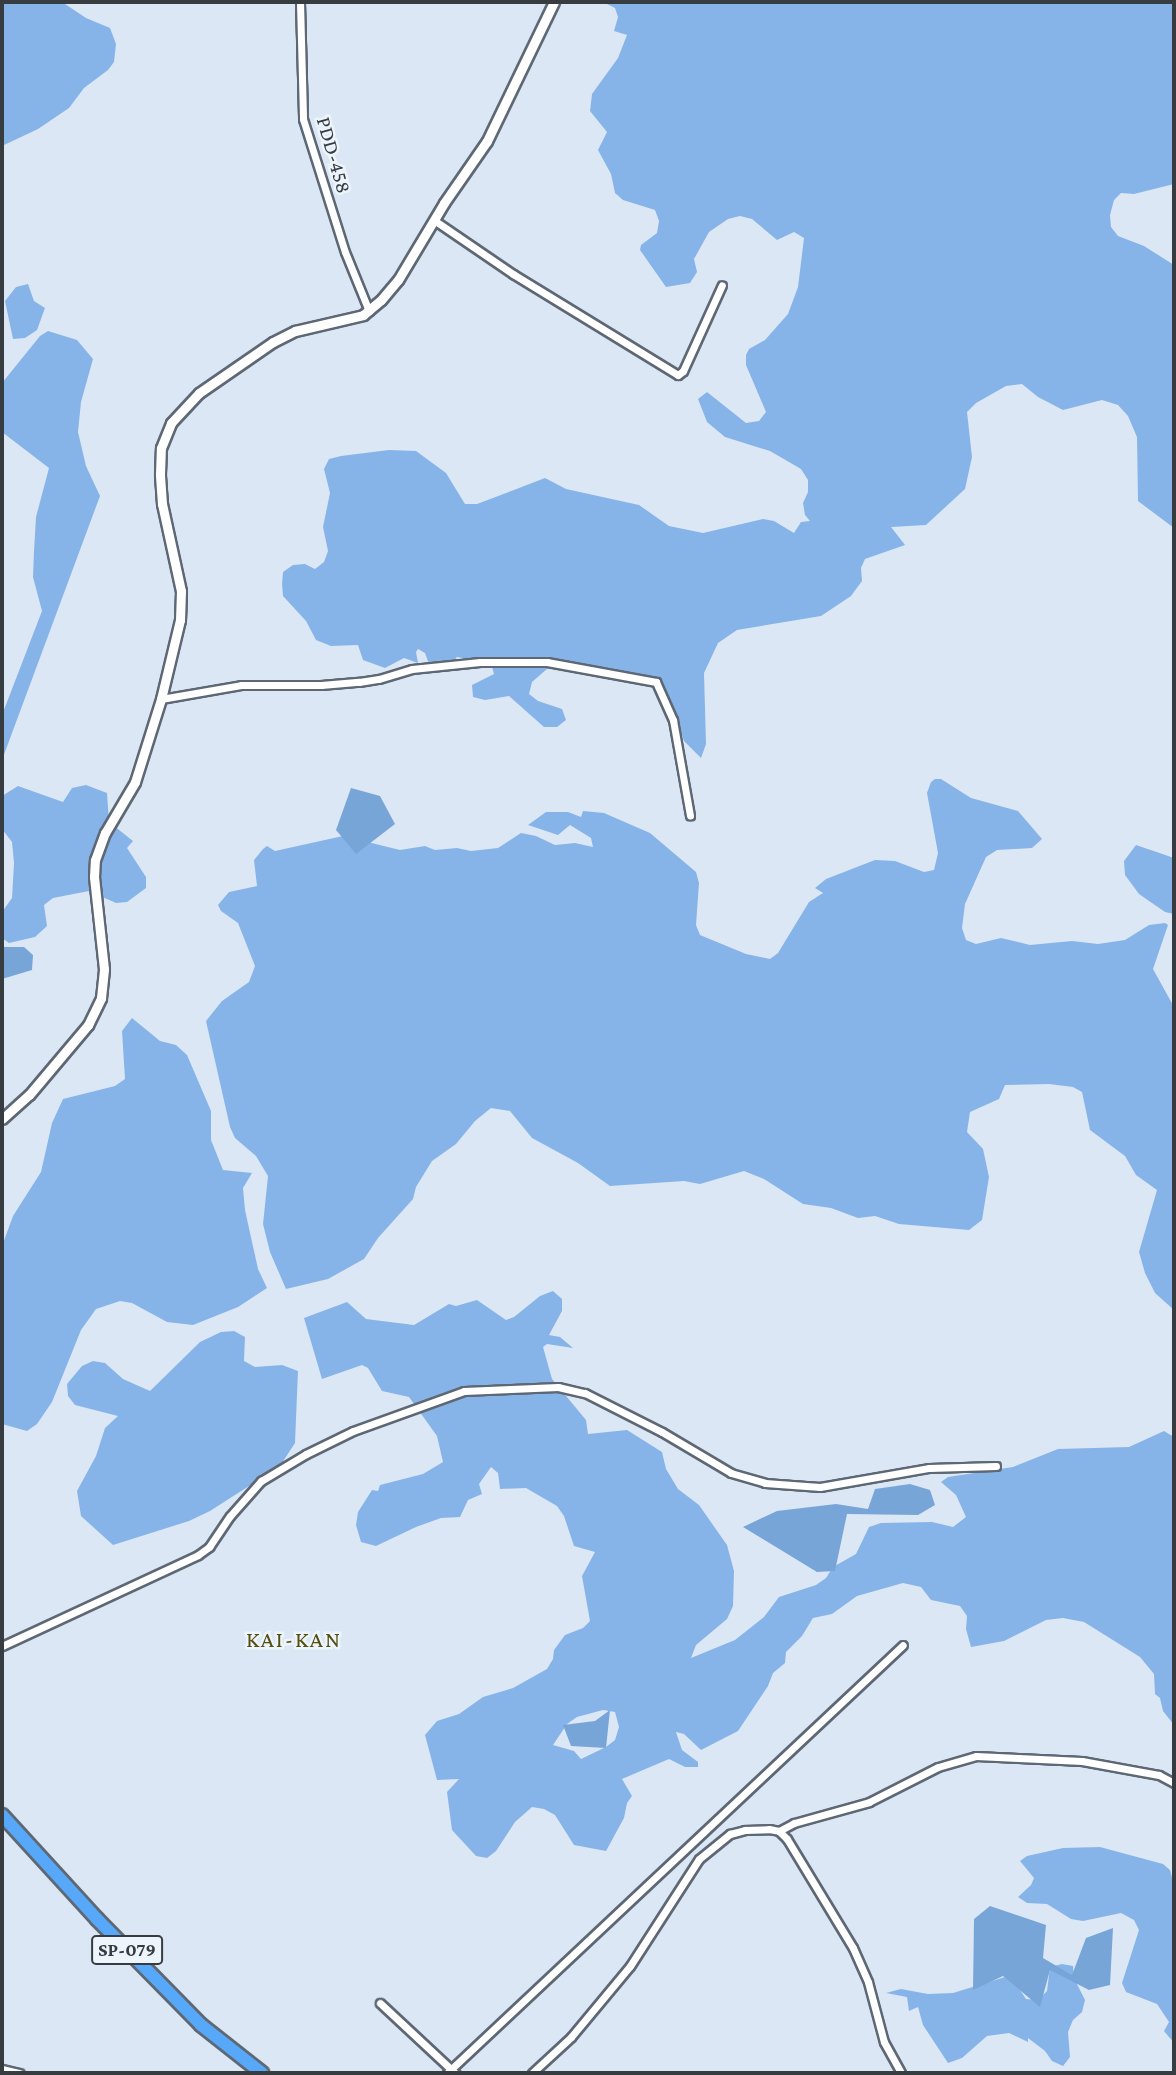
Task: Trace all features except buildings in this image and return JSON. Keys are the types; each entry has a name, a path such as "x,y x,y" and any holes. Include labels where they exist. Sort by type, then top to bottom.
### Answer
{"highway":[{"name":"SP-079","path":"2,1815 97,1919 201,2025 262,2073"}],"street":[{"name":"PDD-458","path":"300,2 303,119 345,252 369,311"},
{"path":"2,1119 29,1095 96,1013 104,969 94,877 95,860 105,834 135,782 161,699 181,601 162,504 161,448 171,424 199,393 273,342 295,331 352,318 369,311 398,280 500,120 554,2"},
{"path":"434,220 513,274 678,375 683,371 722,285"},
{"path":"161,699 241,685 359,682 412,668 480,662 547,662 656,682 673,720 690,815"},
{"path":"2,1646 198,1555 209,1547 261,1481 306,1454 353,1431 464,1391 558,1387 585,1393 662,1432 731,1473 765,1483 820,1487 929,1468 996,1466"},
{"path":"380,2003 450,2072 903,1645"},
{"path":"532,2073 571,2037 621,1978 699,1859 730,1834 745,1830 779,1831 794,1823 869,1802 938,1767 976,1756 1082,1761 1159,1775 1174,1783"},
{"path":"779,1831 796,1853 861,1963 884,2042 901,2073"},
{"path":"2,2069 20,2073"}],"shaded area":[{"path":"2,2 62,2 86,18 110,28 116,44 114,62 108,70 84,88 69,108 38,129 2,146"},
{"path":"603,2 1174,2 1174,184 1134,194 1121,193 1114,200 1110,215 1111,227 1118,236 1144,246 1174,265 1174,528 1138,501 1137,437 1128,416 1118,405 1102,400 1063,410 1038,397 1022,384 1006,386 976,403 967,412 972,457 965,489 926,525 891,527 905,545 865,559 861,568 862,581 851,596 821,616 737,630 718,643 704,673 706,744 701,758 684,741 675,713 663,691 653,682 625,671 610,676 555,662 532,682 529,694 538,701 562,709 566,720 557,727 544,727 509,696 485,700 473,697 472,685 494,674 491,663 457,657 451,664 429,664 425,653 418,649 418,663 404,658 385,668 363,660 358,645 331,646 316,640 306,621 283,596 283,572 293,565 305,564 315,569 324,562 328,551 323,527 330,493 324,469 329,459 341,456 389,450 416,451 446,473 465,504 477,504 545,478 566,489 639,505 669,526 703,533 763,519 774,521 794,533 801,522 810,521 805,515 803,503 808,492 808,480 801,469 770,451 725,437 707,422 698,399 707,392 746,423 759,421 766,412 746,365 746,355 749,349 765,340 788,314 798,287 804,238 794,232 777,240 752,219 740,216 728,219 709,232 694,259 697,272 690,283 666,287 640,250 641,245 657,233 659,221 655,210 623,200 615,193 611,174 598,150 607,132 590,111 592,94 618,58 627,35 614,31 618,17 615,8"},
{"path":"28,284 34,301 45,308 37,330 25,338 13,339 5,301 16,287"},
{"path":"48,331 77,340 93,359 81,402 78,432 86,466 100,496 2,760 2,715 42,611 33,577 34,551 36,517 49,468 2,432 2,383 40,336"},
{"path":"935,779 941,779 971,798 1018,811 1042,839 1032,848 997,850 986,857 965,904 962,928 966,940 976,944 1001,938 1030,945 1072,941 1098,944 1125,940 1149,925 1168,925 1153,969 1174,1007 1174,1310 1155,1293 1139,1252 1157,1190 1136,1175 1125,1156 1090,1130 1082,1092 1073,1087 1049,1084 1005,1085 999,1099 970,1112 967,1132 983,1149 989,1177 982,1220 969,1230 899,1224 875,1216 858,1218 831,1208 803,1204 764,1179 744,1171 700,1184 684,1181 610,1186 578,1163 532,1138 510,1111 491,1108 475,1121 456,1144 432,1161 416,1187 413,1199 378,1238 364,1259 328,1279 286,1289 270,1252 263,1224 268,1176 256,1156 235,1138 230,1127 206,1021 222,1001 249,982 255,966 238,923 221,911 218,905 229,892 257,886 254,860 263,849 267,846 275,851 343,836 400,850 425,846 435,850 457,848 471,851 498,848 521,833 536,836 555,845 575,843 593,847 591,838 570,825 558,835 528,825 546,812 568,812 581,817 583,811 604,813 650,833 696,872 699,883 696,925 700,935 746,954 770,959 778,953 809,902 823,893 815,888 826,879 875,860 895,861 924,872 934,870 938,853 927,793"},
{"path":"86,785 107,793 109,822 133,841 127,848 146,877 146,888 127,902 116,903 89,891 53,898 44,905 47,926 35,937 9,943 2,938 2,912 12,898 14,863 12,842 2,829 2,796 18,786 63,802 72,788"},
{"path":"351,788 380,796 395,824 356,854 336,830"},
{"path":"1136,845 1174,858 1174,914 1165,912 1139,894 1125,875 1124,861"},
{"path":"2,947 24,947 33,955 32,970 2,979"},
{"path":"132,1018 160,1041 176,1045 187,1055 211,1111 211,1140 223,1170 252,1173 243,1188 245,1210 258,1269 267,1288 238,1307 193,1325 167,1322 132,1303 120,1301 96,1309 81,1330 52,1402 37,1424 27,1431 2,1424 2,1246 13,1216 41,1172 52,1123 63,1099 115,1086 125,1079 122,1031"},
{"path":"553,1291 562,1299 562,1311 549,1335 560,1337 573,1348 547,1344 543,1347 552,1379 586,1420 588,1434 627,1430 662,1452 666,1469 678,1489 699,1505 727,1545 734,1571 733,1606 727,1619 696,1645 691,1658 735,1640 764,1617 779,1597 816,1585 826,1578 833,1567 856,1554 869,1527 881,1523 932,1522 953,1527 966,1517 956,1495 941,1482 948,1477 1013,1467 1058,1449 1129,1447 1164,1431 1174,1437 1174,1725 1163,1711 1160,1698 1155,1694 1154,1674 1140,1657 1084,1622 1063,1618 1046,1620 1004,1641 971,1647 966,1629 967,1616 960,1606 931,1600 921,1587 903,1583 857,1596 832,1614 813,1618 802,1636 786,1652 785,1663 773,1673 768,1686 738,1731 701,1750 684,1734 676,1732 682,1750 698,1762 698,1767 685,1767 669,1759 622,1779 632,1796 627,1803 624,1818 606,1851 574,1845 555,1815 532,1807 515,1822 496,1851 487,1858 476,1856 452,1830 447,1792 459,1779 437,1780 425,1735 437,1721 459,1714 483,1697 513,1688 547,1669 553,1659 554,1650 565,1635 583,1628 590,1621 582,1576 595,1552 574,1546 564,1516 557,1506 526,1488 500,1489 498,1473 491,1467 479,1484 482,1494 468,1500 460,1517 441,1518 376,1546 361,1542 356,1525 358,1512 372,1490 378,1491 380,1485 423,1474 443,1462 437,1436 409,1397 382,1391 368,1368 362,1365 322,1379 304,1318 347,1302 366,1319 414,1325 449,1304 456,1306 477,1300 506,1320 514,1317 540,1296","holes":["603,1710 615,1712 619,1727 615,1740 606,1747 581,1759 574,1751 553,1745 567,1724 577,1717"]},
{"path":"234,1331 245,1337 244,1361 255,1367 282,1365 298,1371 295,1443 280,1466 210,1511 189,1521 113,1545 81,1516 77,1491 96,1456 105,1428 118,1416 75,1405 68,1396 67,1384 82,1366 93,1361 105,1363 123,1379 150,1391 200,1342 221,1332"},
{"path":"910,1484 930,1490 935,1505 918,1515 847,1514 835,1571 817,1572 743,1527 777,1511 836,1504 868,1509 875,1489"},
{"path":"610,1710 606,1748 571,1746 563,1725 595,1721"},
{"path":"1100,1847 1163,1864 1170,1870 1174,1885 1174,2043 1164,2031 1169,2022 1157,2004 1126,1992 1122,1983 1139,1930 1134,1920 1121,1913 1083,1921 1071,1919 1047,1904 1027,1903 1018,1897 1031,1885 1034,1878 1020,1861 1027,1856 1063,1848"},
{"path":"990,1906 1046,1925 1043,1958 1072,1975 1086,1938 1113,1928 1110,1985 1089,1990 1050,1970 1040,2007 1003,1976 973,1990 974,1919"},
{"path":"1062,1964 1073,1966 1074,1978 1085,2000 1082,2012 1073,2020 1068,2032 1070,2057 1063,2066 1052,2061 1045,2051 1028,2038 1028,2042 1009,2033 987,2036 962,2058 948,2063 923,2025 918,2007 909,2011 907,1997 886,1993 901,1989 928,1994 953,1993 1005,1977 1016,1984 1026,1999 1038,2000 1047,1991 1050,1967"}],"district":[{"name":"KAI-KAN","path":"294,1639"}]}
